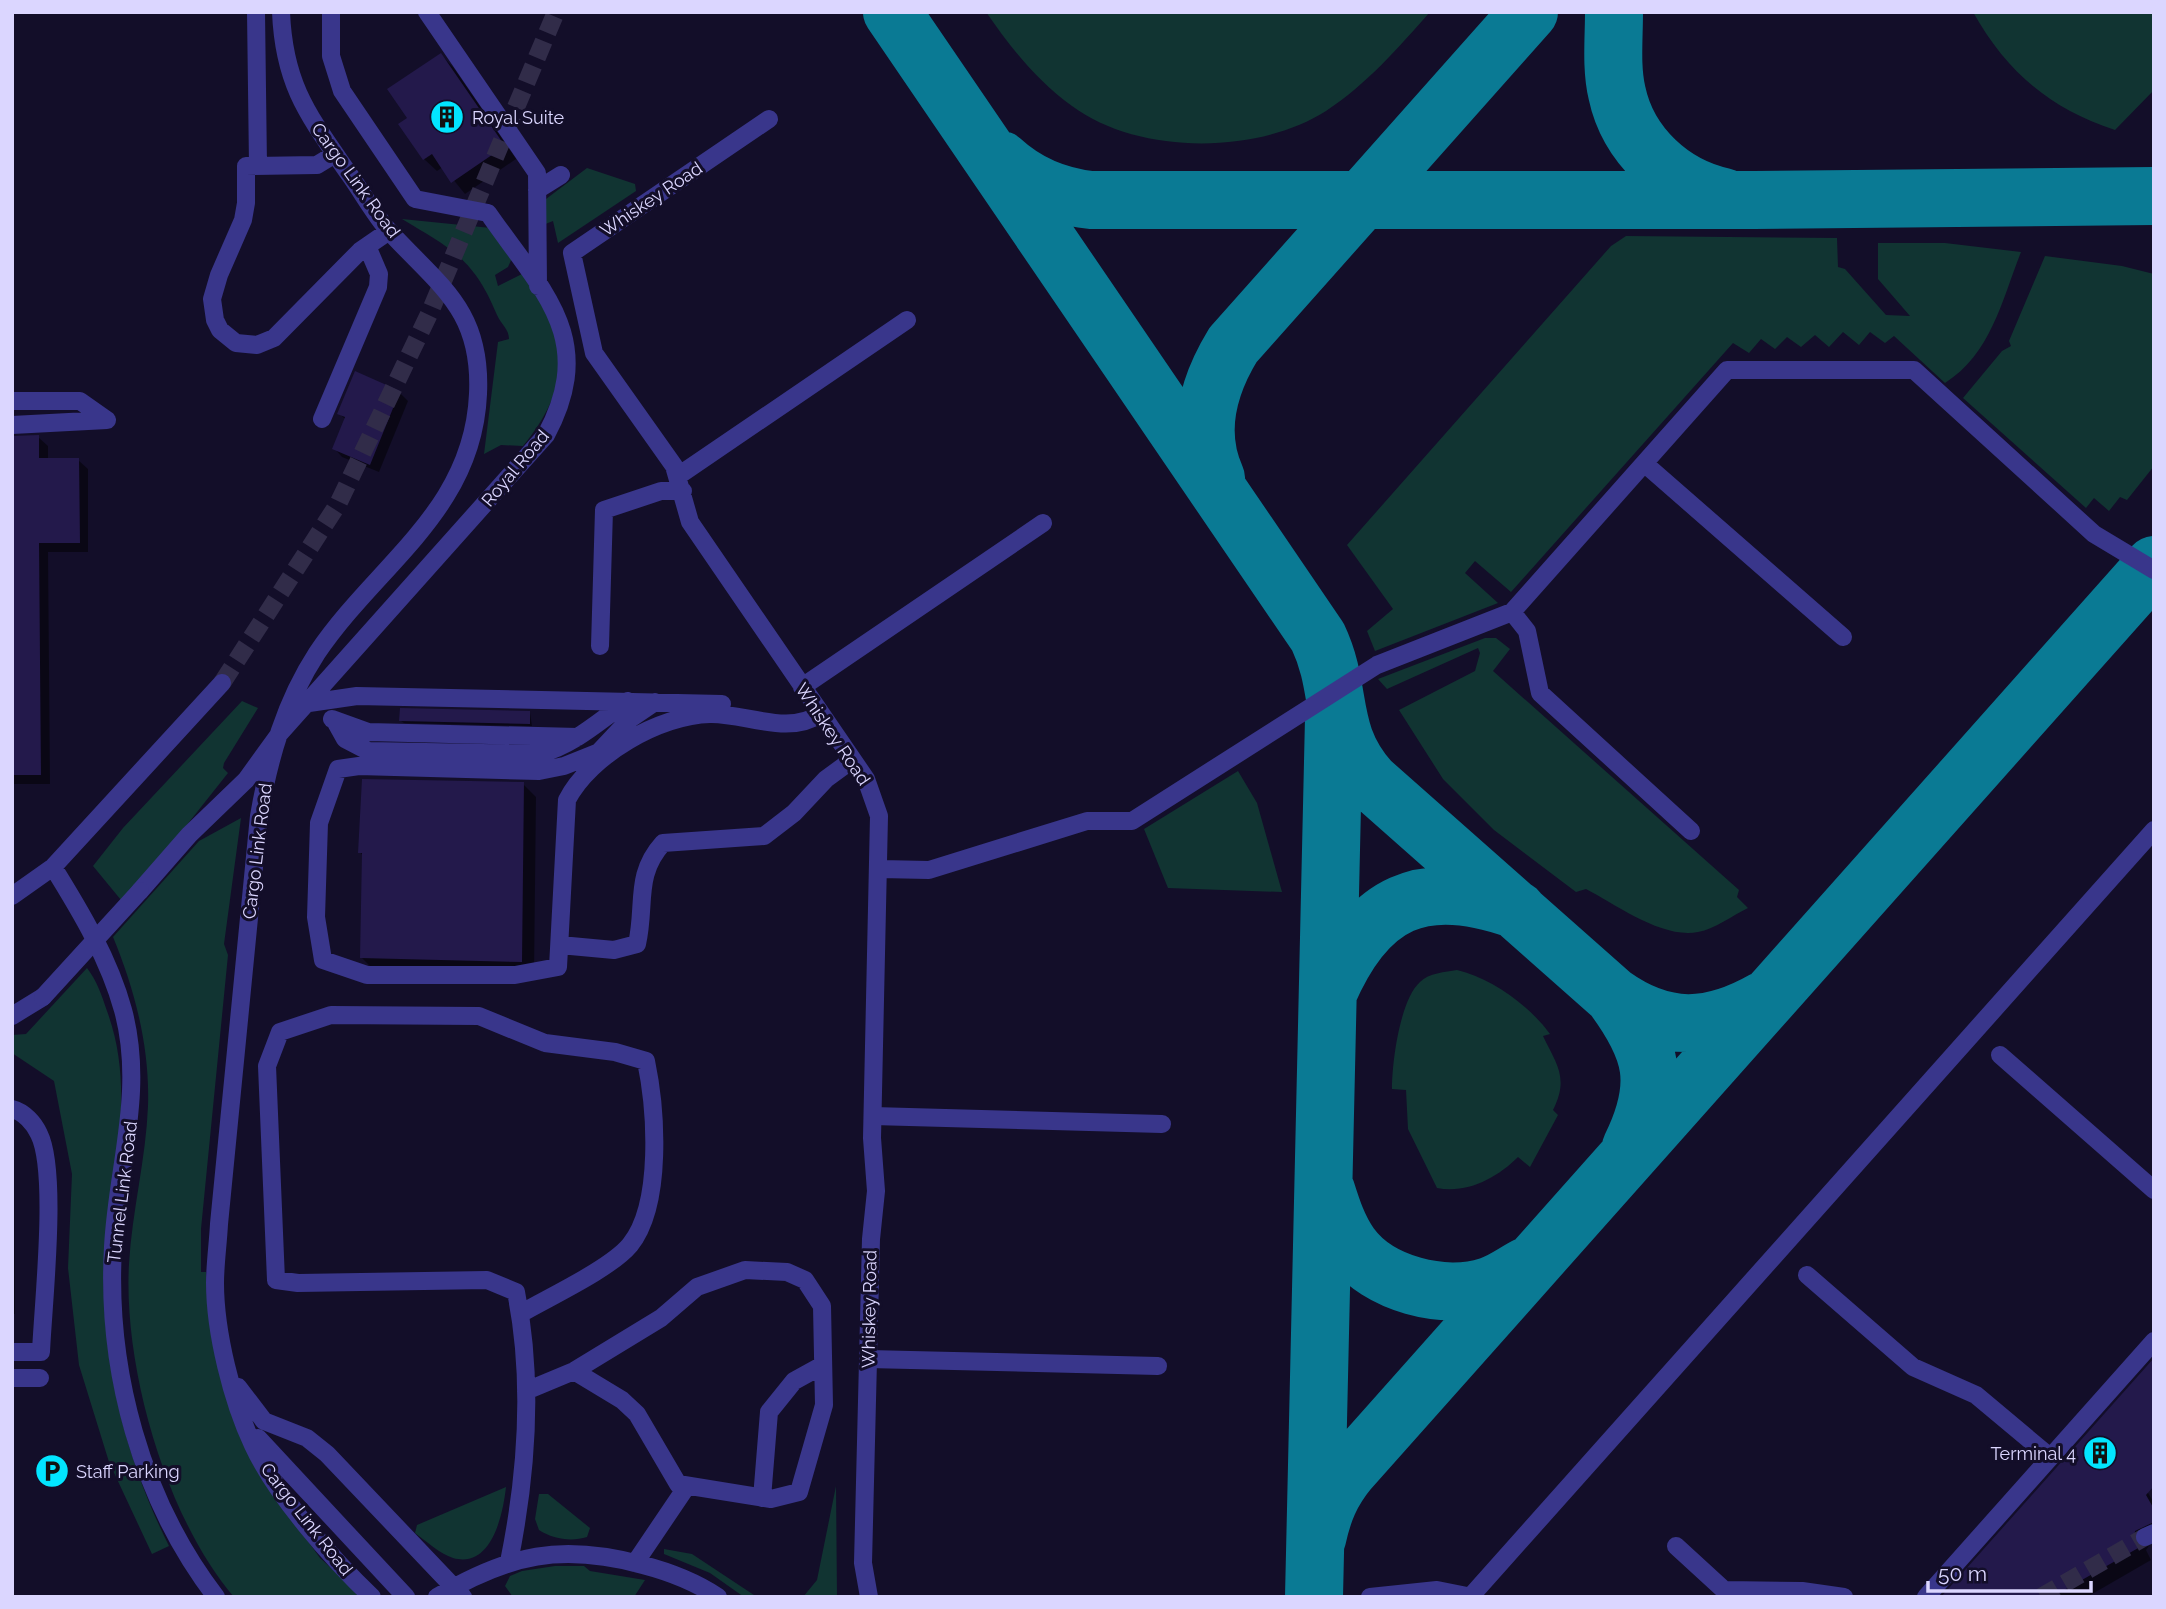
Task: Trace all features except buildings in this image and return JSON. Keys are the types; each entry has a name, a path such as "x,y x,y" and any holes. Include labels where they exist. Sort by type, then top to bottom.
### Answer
{"lane":[{"path":"256,12 258,166"},
{"name":"Cargo Link Road","path":"281,12 283,46 298,97 389,231 432,272 455,299 468,323 475,350 479,393 474,436 461,474 442,506 350,610 296,687 267,770 259,816 219,1224 215,1285 220,1333 230,1376 253,1444 278,1486 352,1578 372,1597"},
{"name":"Royal Road","path":"12,1016 43,997 189,835 246,780 280,733 546,435 562,405 569,356 564,332 538,286 488,213 415,199 342,91 331,56 331,12"},
{"path":"427,12 537,173 538,286"},
{"name":"Whiskey Road","path":"768,119 572,253 594,352 680,483 690,522 852,760 875,798 879,816 873,1116 876,1191 871,1240 863,1563 870,1597"},
{"path":"335,154 317,165 246,166 243,220 214,287 215,320 228,338 236,343 257,345 274,338 367,246 389,231"},
{"path":"537,190 561,175"},
{"path":"322,419 378,287 379,274 367,246"},
{"path":"600,646 604,510 680,483 907,320"},
{"path":"880,869 929,870 1087,821 1132,821 1377,665 1511,612 1727,370 1914,370 2094,534 2154,570"},
{"path":"12,401 80,401 107,420 12,425"},
{"path":"1645,464 1843,637"},
{"path":"802,687 1043,523"},
{"path":"1511,612 1527,631 1540,693 1692,831"},
{"path":"12,896 53,867 222,683"},
{"path":"296,687 309,703 335,721 368,732 580,737 628,701"},
{"path":"309,703 357,696 723,704 740,709 752,721"},
{"path":"655,702 630,719 599,752 564,766 539,771 359,766 338,769 318,823 316,917 323,960 368,975 515,975 558,967 567,800 575,785 612,751 661,722 710,714 752,721 808,722 820,714"},
{"path":"560,944 614,950 637,944 642,924 641,895 648,859 663,844 764,836 794,813 825,779 852,760"},
{"path":"1370,1597 1437,1590 1472,1597 2154,830"},
{"name":"Tunnel Link Road","path":"53,867 82,913 105,962 123,1010 131,1059 132,1107 113,1246 114,1320 122,1379 132,1423 157,1497 176,1538 216,1597"},
{"path":"509,1562 521,1503 526,1391 516,1292 487,1280 298,1283 276,1280 267,1066 280,1032 331,1015 480,1016 545,1044 615,1052 646,1061 653,1098 651,1189 647,1211 630,1245 597,1269 520,1314"},
{"path":"2000,1055 2154,1190"},
{"path":"12,1109 29,1119 40,1135 48,1179 41,1352 12,1352"},
{"path":"873,1116 1162,1124"},
{"path":"526,1391 574,1371 662,1318 697,1287 746,1269 787,1272 805,1280 822,1306 824,1405 799,1492 762,1498 678,1484 637,1414 622,1400 574,1371"},
{"path":"1807,1275 1913,1367 1976,1395 2050,1457"},
{"path":"1926,1597 2154,1341"},
{"path":"868,1359 1158,1366"},
{"path":"762,1498 769,1412 794,1381 823,1365"},
{"path":"230,1376 264,1421 307,1438 327,1454 396,1529 459,1591"},
{"path":"12,1378 40,1378"},
{"path":"246,1425 406,1597"},
{"path":"635,1563 687,1486"},
{"path":"1676,1546 1724,1590 1802,1591 1844,1597"},
{"path":"437,1597 459,1591 509,1562 542,1555 593,1552 699,1584 718,1597"}],"green space":[{"path":"986,12 1430,12 1368,77 1326,111 1298,125 1266,136 1233,142 1198,143 1163,141 1130,134 1099,122 1072,106 1025,63"},
{"path":"1973,12 2154,12 2154,90 2115,130 2092,121 2050,99 2015,70"},
{"path":"587,168 635,184 636,191 558,243 553,221 543,225 546,199"},
{"path":"402,219 491,228 513,256 508,267 495,275 498,286 522,274 551,320 557,336 560,367 554,395 541,421 523,446 501,445 484,454 498,342 509,339 506,329 479,281 460,257"},
{"path":"1626,236 1837,238 1838,267 1845,269 1886,315 1910,316 1878,279 1878,243 1945,243 2021,252 2001,307 1984,341 1961,371 1945,383 1894,336 1885,343 1870,332 1859,345 1843,332 1829,347 1815,335 1801,347 1787,337 1775,349 1761,339 1749,353 1733,343 1511,592 1475,561 1465,573 1498,603 1375,651 1367,631 1393,609 1347,545 1611,246"},
{"path":"2045,256 2122,266 2154,274 2154,466 2127,500 2120,497 2109,511 2094,498 2086,508 1963,398 2002,351 2011,346 2009,341"},
{"path":"1485,638 1496,638 1510,649 1493,671 1739,890 1737,897 1748,908 1698,932 1684,933 1655,926 1586,889 1576,892 1494,830 1443,779 1399,710 1475,671 1480,653 1478,648 1387,689 1378,679"},
{"path":"242,701 258,708 224,763 223,768 228,773 182,831 121,900 93,866 123,828"},
{"path":"1238,771 1257,803 1282,892 1168,888 1144,829"},
{"path":"241,818 224,944 228,955 201,1229 201,1272 206,1272 207,1298 264,1480 320,1558 354,1589 358,1597 234,1597 210,1564 188,1526 169,1484 154,1440 133,1348 129,1264 147,1126 148,1084 140,1020 113,937 199,841"},
{"path":"87,968 107,1011 117,1046 121,1082 118,1152 105,1259 106,1327 115,1392 132,1456 169,1546 152,1554 109,1462 79,1365 68,1268 72,1174 54,1081 12,1053 12,1035 26,1034"},
{"path":"1457,970 1496,986 1520,1003 1541,1023 1550,1034 1543,1036 1557,1064 1561,1080 1553,1110 1558,1115 1530,1167 1518,1157 1501,1172 1481,1183 1448,1189 1437,1188 1408,1129 1406,1090 1392,1089 1392,1077 1402,1017 1413,991 1428,977"},
{"path":"836,1486 837,1597 803,1597 817,1580"},
{"path":"506,1487 502,1511 493,1537 477,1555 466,1559 453,1558 415,1533 417,1525"},
{"path":"539,1494 548,1494 590,1528 587,1537 562,1539 539,1530 535,1519"},
{"path":"664,1549 692,1554 757,1597 744,1597 710,1573 664,1554"},
{"path":"555,1566 584,1566 590,1571 645,1580 634,1597 513,1597 505,1586 510,1576 522,1571"}],"taxiway":[{"path":"892,12 1318,637 1331,676 1341,728 1356,763 1370,781 1613,996"},
{"path":"1216,478 1206,444 1207,410 1217,377 1233,345 1529,12"},
{"path":"1614,12 1615,83 1631,130 1642,146 1670,173 1705,192 1724,197"},
{"path":"1001,160 1021,176 1043,188 1091,200 1754,200 2154,196"},
{"path":"1317,1539 1328,1502 1349,1470 2154,565"},
{"path":"1314,1597 1334,718"},
{"path":"1328,993 1361,936 1380,917 1402,904 1426,897 1453,896 1483,900 1517,910"},
{"path":"1631,1147 1647,1104 1649,1068 1637,1034 1613,996 1651,1016 1688,1023 1725,1017 1764,1000"},
{"path":"1326,1190 1350,1245 1362,1259 1394,1279 1433,1290 1471,1290 1494,1284 1527,1266"}],"tunnel":[{"path":"222,683 338,504 430,312 556,12"},
{"path":"2041,1597 2145,1537"}],"place":[{"name":"Royal Suite","path":"447,117"},
{"name":"Terminal 4","path":"2100,1453"},
{"name":"Staff Parking","path":"52,1471"}]}
